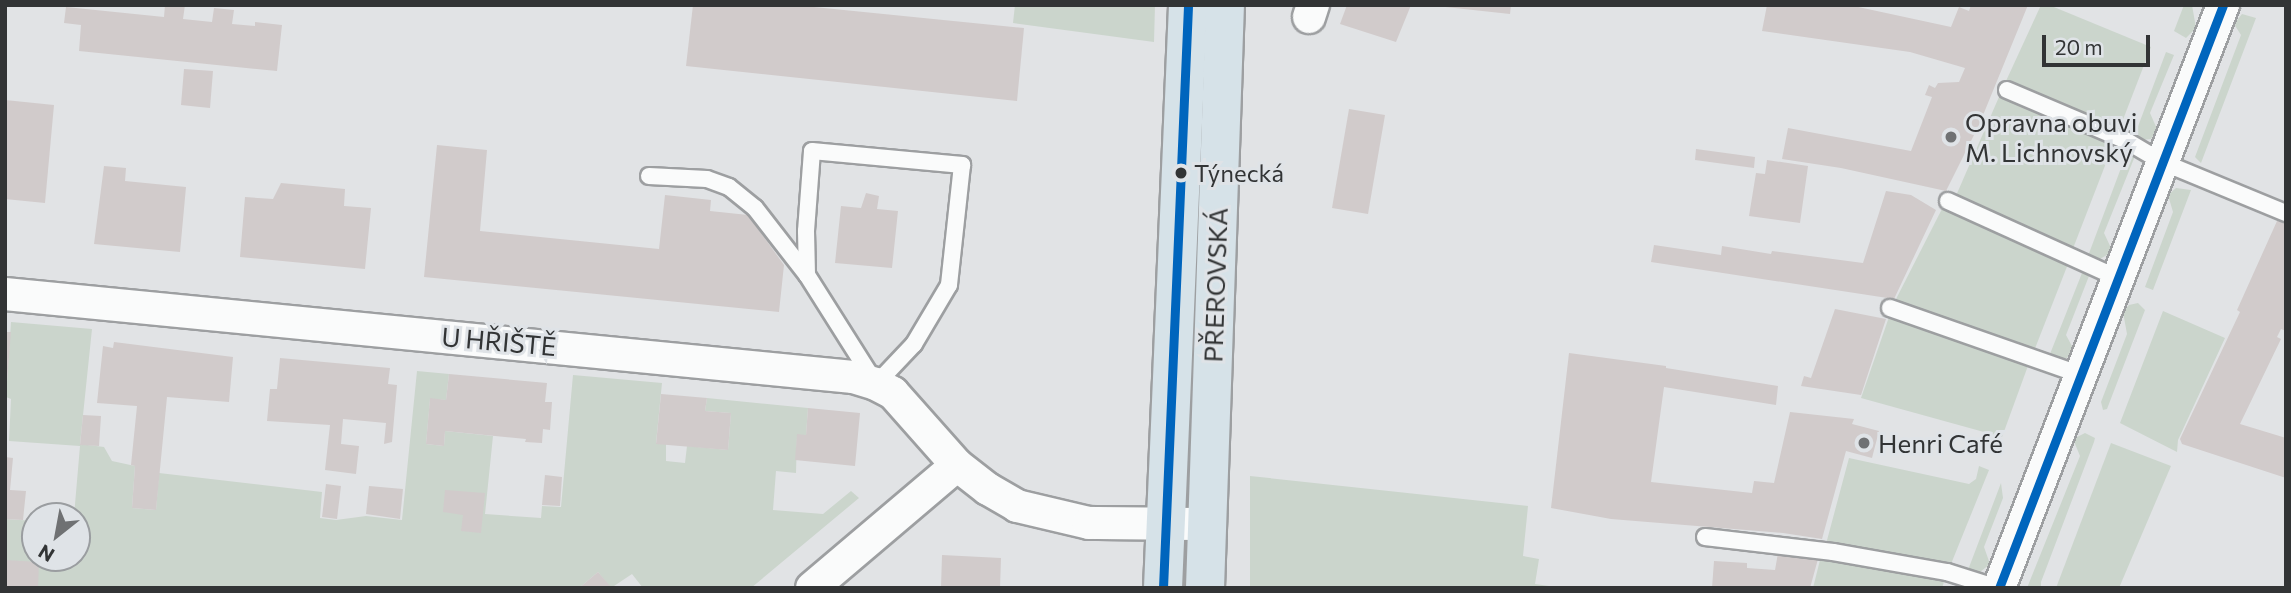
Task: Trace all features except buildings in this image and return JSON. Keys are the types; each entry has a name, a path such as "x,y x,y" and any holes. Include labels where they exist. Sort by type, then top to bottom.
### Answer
{"main road":[{"name":"PŘEROVSKÁ","path":"1163,588 1188,5"},
{"name":"PŘEROVSKÁ","path":"1205,588 1205,524 1226,5"}],"street":[{"path":"1998,588 2223,5"},
{"name":"U HŘIŠTĚ","path":"5,294 805,371 876,384 900,399 957,465"},
{"path":"812,588 957,465 988,489 1029,510 1088,523 1205,524"}],"lane":[{"path":"2007,90 2125,140 2162,162 2286,213"},
{"path":"649,176 707,179 729,187 755,208 807,275 876,384 914,344 949,285 962,165 812,151 806,231 807,275"},
{"path":"1948,201 2118,278"},
{"path":"1890,308 2081,375"},
{"path":"1705,537 1833,552 1947,572 1998,588"}],"shaded area":[{"path":"1015,5 1155,5 1154,42 1013,23"},
{"path":"2041,5 2049,5 2151,47 2119,130 2006,81"},
{"path":"2184,5 2192,5 2196,28 2186,38 2174,31"},
{"path":"2242,14 2256,18 2201,163 2195,157 2241,35 2234,24"},
{"path":"2166,52 2174,55 2150,113 2157,129 2151,139 2141,140 2134,137"},
{"path":"1999,97 2113,145 2072,251 1955,198"},
{"path":"2127,152 2135,156 2104,233 2111,248 2109,254 2096,261 2088,256"},
{"path":"2176,188 2191,190 2153,290 2145,287 2173,212 2168,195"},
{"path":"1944,205 2068,264 2034,351 1893,305"},
{"path":"2082,273 2089,276 2066,335 2073,348 2067,358 2056,358 2050,354"},
{"path":"2138,303 2145,310 2107,409 2103,410 2101,402 2127,334 2123,312 2129,305"},
{"path":"2163,311 2225,338 2178,440 2177,452 2120,423"},
{"path":"1889,317 2029,363 2002,437 1861,398"},
{"path":"11,322 92,329 80,444 104,447 112,461 135,466 132,508 156,510 159,473 322,492 320,518 336,520 366,516 402,520 417,371 449,374 446,400 430,399 426,444 444,446 445,431 493,436 485,514 541,518 542,506 561,507 573,375 662,383 656,443 666,444 666,461 685,463 687,446 728,450 731,413 705,411 707,398 808,408 806,435 797,435 796,473 776,471 773,510 823,514 851,491 859,498 751,588 643,588 632,574 611,588 598,572 579,588 5,588 5,519 21,520 21,572 91,572 91,502 75,502 80,446 9,441 11,399 6,397"},
{"path":"2085,433 2095,438 2094,442 2041,588 2027,588 2080,456 2073,439"},
{"path":"2111,443 2171,466 2119,588 2056,588"},
{"path":"1849,458 1969,484 1976,479 1979,466 1989,470 1951,564 1826,544"},
{"path":"1250,476 1528,506 1523,556 1539,559 1535,584 1563,588 1250,588"},
{"path":"2001,483 2003,498 1984,547 1990,564 1980,572 1968,570"},
{"path":"1821,556 1945,579 1942,588 1813,588"}],"transit line":[{"path":"1163,588 1188,5"},
{"path":"1999,588 2223,5"}],"place":[{"name":"Opravna obuvi M. Lichnovský","path":"1951,137"},
{"name":"Týnecká","path":"1181,173"},
{"name":"Henri Café","path":"1864,443"}]}
